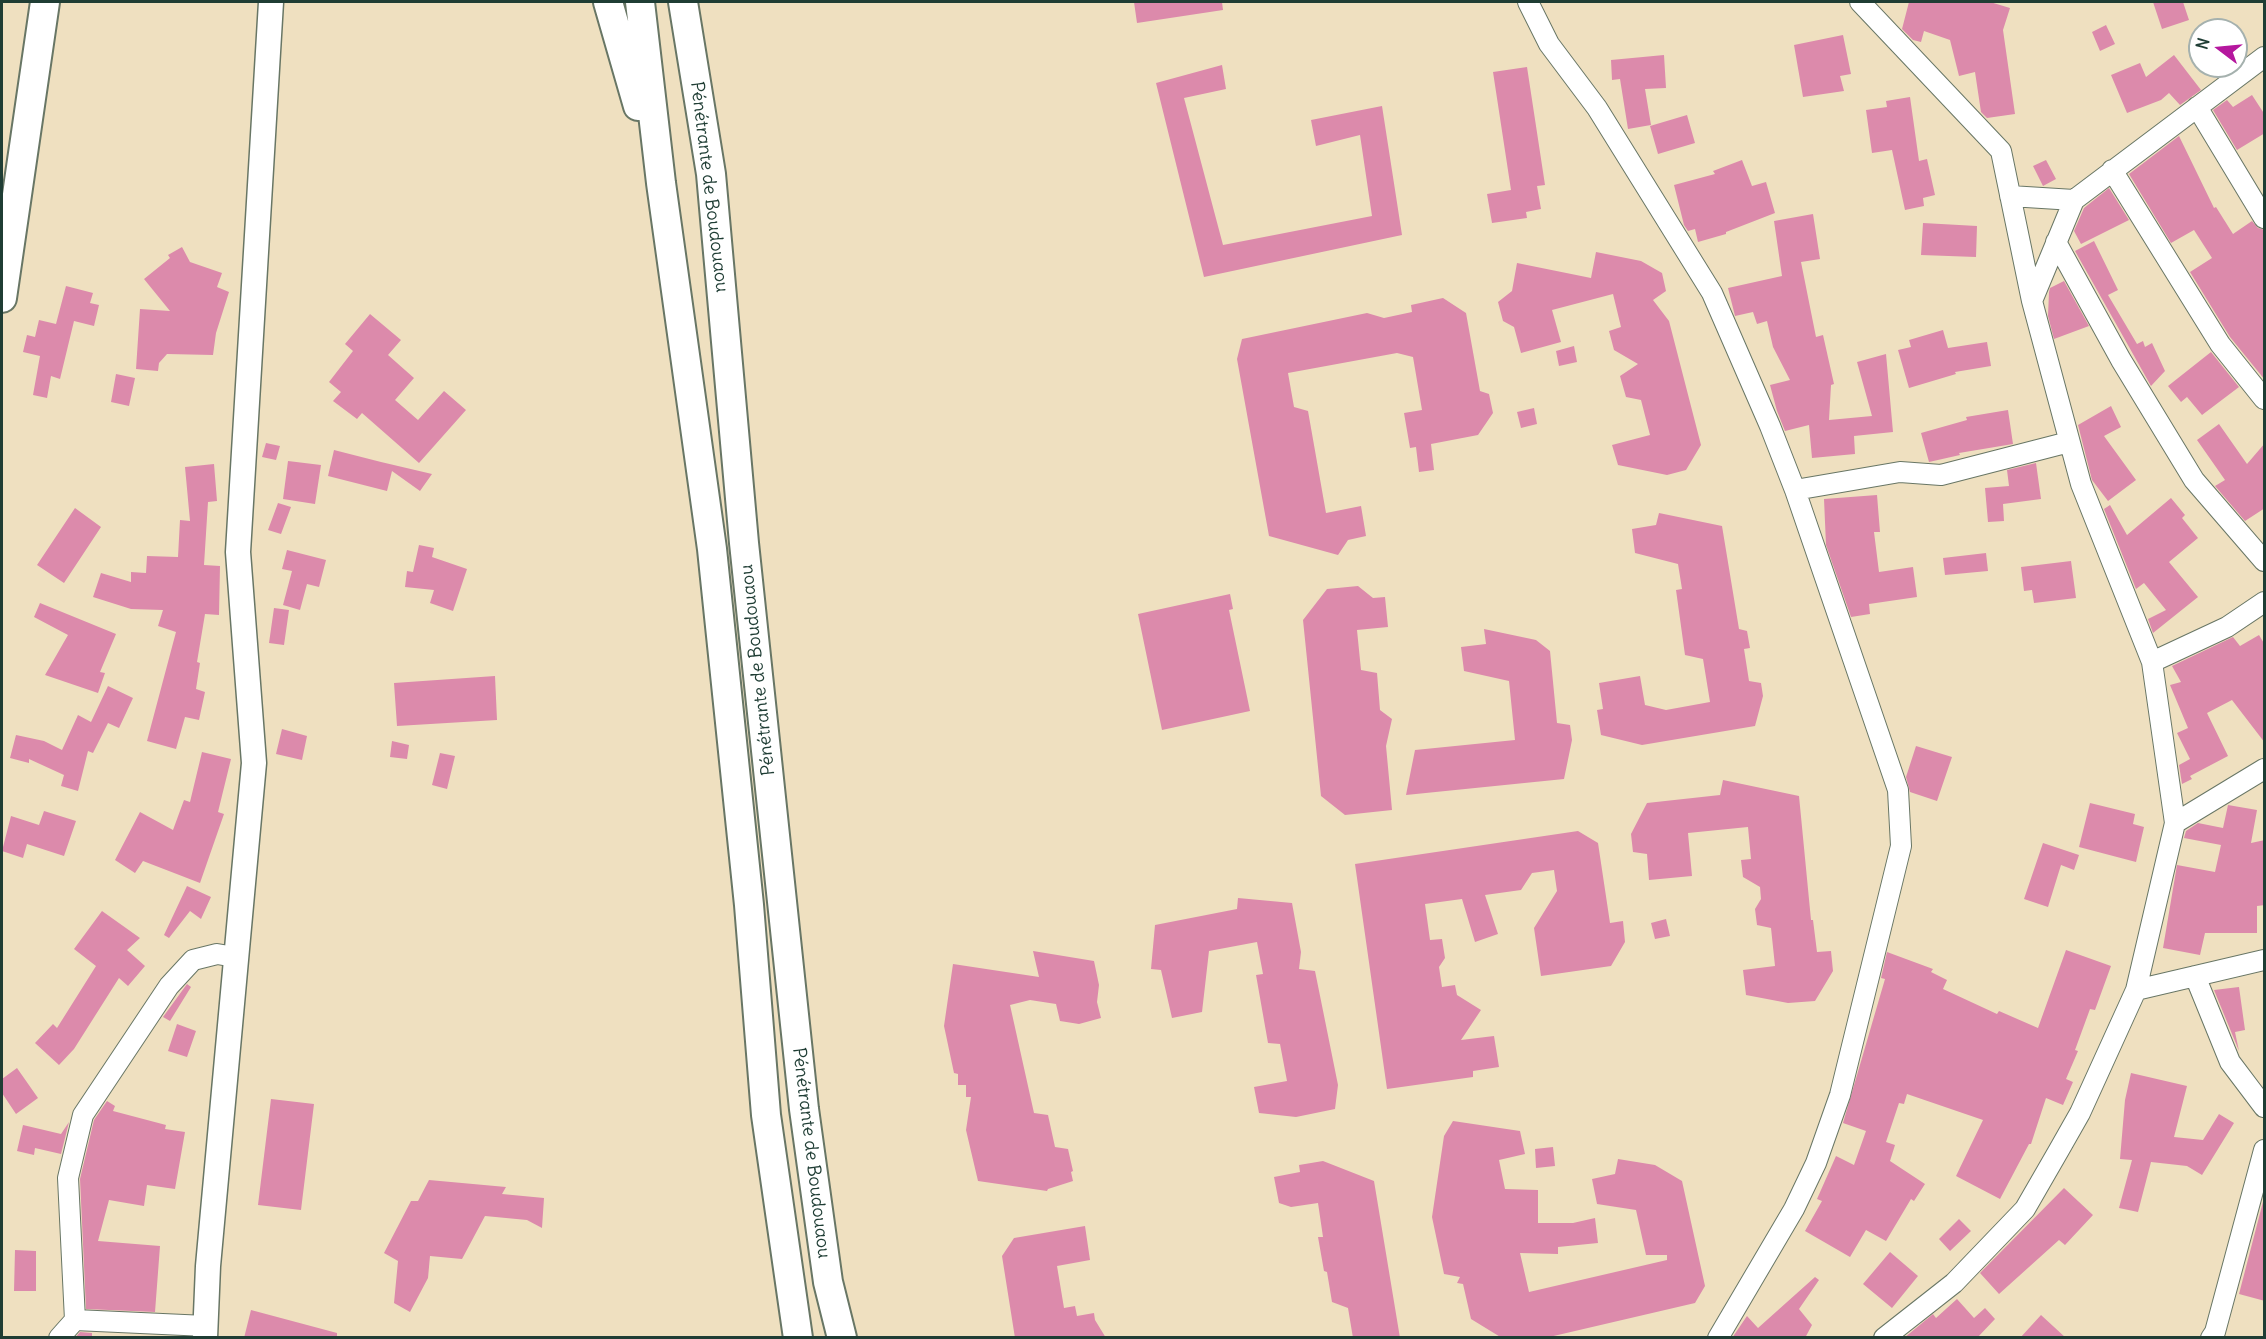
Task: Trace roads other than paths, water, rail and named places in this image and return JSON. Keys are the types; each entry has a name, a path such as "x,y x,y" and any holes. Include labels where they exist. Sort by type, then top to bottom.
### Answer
{"highway":[{"path":"2,298 39,61 45,2"},
{"path":"39,61 52,2"},
{"path":"608,2 661,183"},
{"name":"Pénétrante de Boudouaou","path":"640,2 661,183 712,549 749,905 766,1114 798,1338"},
{"name":"Pénétrante de Boudouaou","path":"683,2 711,174 744,543 804,1109 828,1282 842,1338"}],"main road":[{"path":"205,1332 208,1266 254,763 238,552 271,2"}],"street":[{"path":"1528,2 1549,44 1597,108 1712,293 1770,426 1795,490 1898,790 1901,846 1840,1095 1816,1163 1794,1209 1718,1338"},
{"path":"1860,2 2001,151 2032,301 2081,484 2152,662 2175,823 2136,990 2080,1113 2025,1209 1954,1283 1884,1338"},
{"path":"2032,301 2074,200 2265,57"},
{"path":"2197,107 2265,218"},
{"path":"2112,170 2220,344 2265,399"},
{"path":"2010,196 2074,200"},
{"path":"2056,242 2121,360 2194,480 2265,561"},
{"path":"1795,490 1900,472 1941,475 2069,442"},
{"path":"2152,662 2227,627 2265,602"},
{"path":"2175,823 2265,769"},
{"path":"59,1338 75,1320 68,1178 83,1115 169,986 193,960 217,954 235,957"},
{"path":"2136,990 2265,960"},
{"path":"2195,976 2230,1062 2265,1107"},
{"path":"2211,1338 2215,1332 2265,1150"},
{"path":"75,1320 205,1332"}]}
